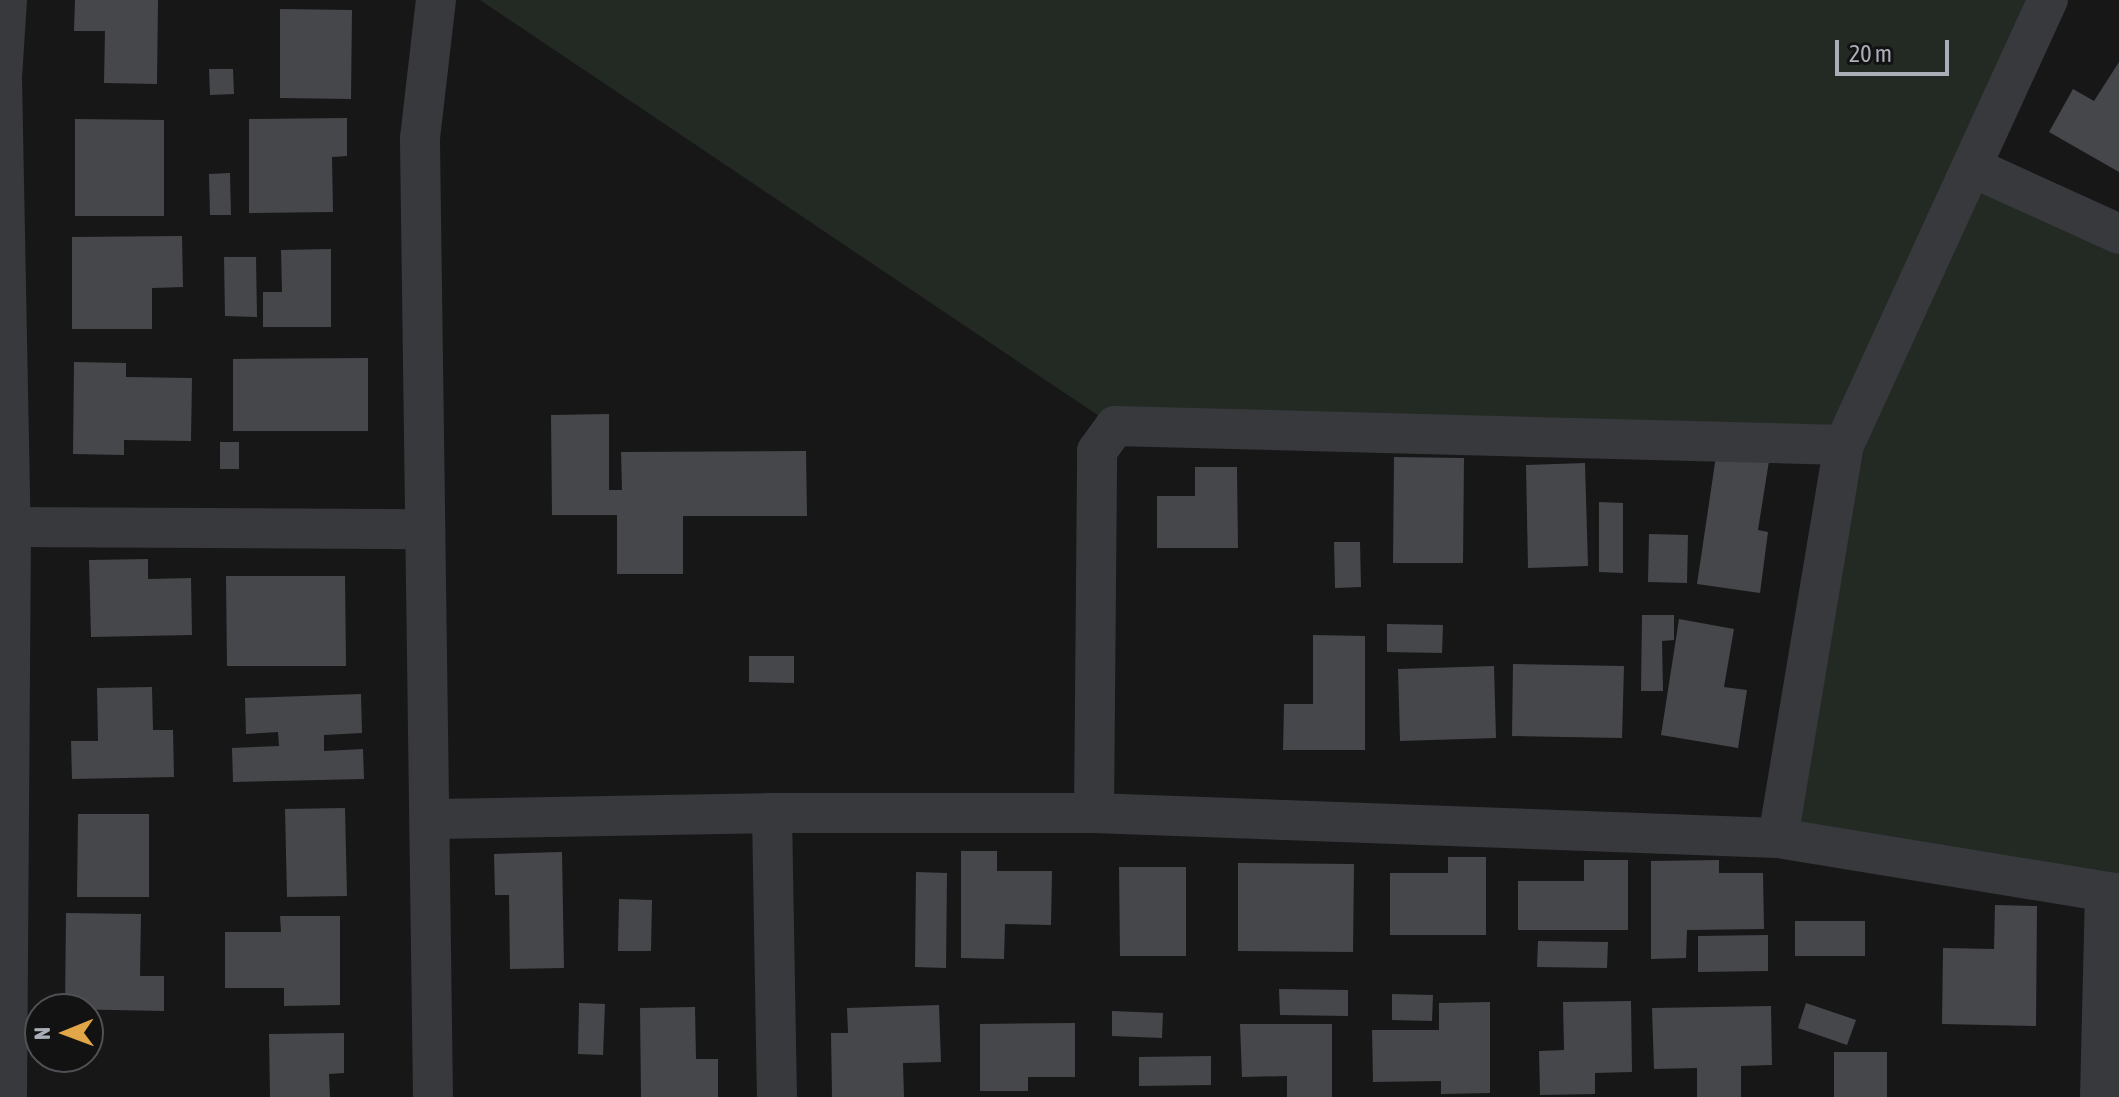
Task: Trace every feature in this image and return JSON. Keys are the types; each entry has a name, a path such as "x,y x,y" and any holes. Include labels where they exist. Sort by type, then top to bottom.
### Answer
{"street":[{"path":"7,0 2,138 11,527 4,768 7,1097"},
{"path":"433,1097 434,819 424,529 420,138 436,0"},
{"path":"1778,838 1844,445 1976,169 2048,0"},
{"path":"1976,169 2119,234"},
{"path":"1094,813 1097,451 1115,426 1844,445"},
{"path":"11,527 424,529"},
{"path":"434,819 772,813 1094,813 1778,838 2112,893 2100,1097"},
{"path":"772,813 777,1097"}],"shaded area":[{"path":"480,0 2030,0 1838,433 1099,416"},
{"path":"1982,184 2119,245 2119,885 1791,830 1857,447"}],"building":[{"path":"75,0 158,0 157,84 104,83 105,31 74,31"},
{"path":"280,9 352,10 351,99 280,98"},
{"path":"2119,62 2119,172 2049,132 2073,89 2094,101"},
{"path":"209,69 233,69 234,94 210,95"},
{"path":"347,118 347,156 332,157 333,212 249,213 249,119"},
{"path":"75,119 164,120 164,216 75,216"},
{"path":"230,173 231,215 210,215 209,174"},
{"path":"182,236 183,287 152,288 152,329 72,329 72,237"},
{"path":"331,249 331,327 263,327 263,292 282,292 281,250"},
{"path":"224,257 256,257 257,317 225,316"},
{"path":"368,358 368,431 233,431 233,359"},
{"path":"74,362 126,363 126,377 192,378 191,441 124,440 124,455 73,454"},
{"path":"609,414 609,490 622,490 621,452 806,451 807,516 683,516 683,574 617,574 617,515 552,515 551,415"},
{"path":"220,442 239,442 239,469 220,469"},
{"path":"1716,456 1769,461 1758,530 1768,532 1760,593 1697,584"},
{"path":"1394,457 1464,458 1463,563 1393,563"},
{"path":"1585,463 1588,566 1528,568 1526,465"},
{"path":"1195,467 1237,467 1238,548 1157,548 1157,496 1195,496"},
{"path":"1599,502 1623,503 1623,573 1599,572"},
{"path":"1649,534 1688,535 1687,583 1648,582"},
{"path":"1334,542 1360,542 1361,587 1335,588"},
{"path":"148,559 148,579 191,578 192,635 91,637 89,560"},
{"path":"226,576 345,576 346,666 227,666"},
{"path":"1642,615 1674,615 1674,640 1662,641 1663,691 1641,691"},
{"path":"1679,619 1734,629 1724,687 1747,690 1738,748 1661,735"},
{"path":"1387,624 1443,625 1442,653 1387,652"},
{"path":"1313,635 1365,636 1365,750 1283,750 1284,704 1313,704"},
{"path":"749,656 794,656 794,683 749,682"},
{"path":"1513,664 1624,666 1622,738 1512,736"},
{"path":"1494,666 1496,738 1400,741 1398,669"},
{"path":"152,687 153,730 173,730 174,777 72,779 71,741 98,741 97,688"},
{"path":"361,694 362,733 324,735 324,751 363,749 364,779 233,782 232,748 279,746 278,732 246,734 245,698"},
{"path":"345,808 347,896 287,897 285,809"},
{"path":"78,814 149,814 149,897 77,897"},
{"path":"961,851 997,851 997,871 1052,871 1051,925 1005,924 1004,959 961,958"},
{"path":"562,852 564,968 510,969 509,895 495,895 494,854"},
{"path":"1448,857 1486,857 1486,935 1390,935 1390,873 1448,873"},
{"path":"1584,860 1628,860 1628,930 1518,930 1518,881 1584,881"},
{"path":"1719,860 1719,873 1763,873 1764,929 1687,930 1686,958 1651,959 1651,861"},
{"path":"1238,863 1354,864 1353,952 1238,951"},
{"path":"1119,867 1186,867 1186,956 1120,956"},
{"path":"916,872 947,873 946,968 915,967"},
{"path":"619,899 652,900 651,951 618,951"},
{"path":"1995,905 2037,906 2036,1026 1942,1024 1943,948 1994,949"},
{"path":"66,913 141,914 140,976 164,976 164,1011 104,1010 104,993 65,993"},
{"path":"280,916 340,916 340,1005 284,1006 284,988 225,988 225,932 281,932"},
{"path":"1795,921 1865,921 1865,956 1795,956"},
{"path":"1768,935 1768,971 1698,972 1698,936"},
{"path":"1538,941 1608,942 1607,968 1537,967"},
{"path":"1279,989 1348,990 1348,1016 1280,1015"},
{"path":"1392,994 1433,995 1432,1021 1392,1020"},
{"path":"1631,1001 1632,1072 1595,1073 1595,1094 1540,1095 1539,1051 1564,1050 1563,1002"},
{"path":"1490,1002 1490,1093 1441,1094 1441,1081 1373,1082 1372,1030 1439,1030 1439,1003"},
{"path":"579,1003 605,1004 603,1055 578,1054"},
{"path":"1806,1003 1856,1020 1847,1045 1798,1028"},
{"path":"939,1005 941,1062 903,1063 904,1097 832,1097 831,1033 848,1033 847,1008"},
{"path":"1771,1006 1772,1065 1741,1066 1741,1097 1697,1097 1697,1068 1654,1069 1652,1008"},
{"path":"695,1007 696,1059 718,1059 718,1097 641,1097 640,1008"},
{"path":"1112,1011 1163,1013 1162,1038 1112,1036"},
{"path":"1075,1023 1075,1077 1028,1077 1028,1091 980,1091 980,1024"},
{"path":"1240,1024 1332,1024 1332,1097 1287,1097 1287,1076 1242,1077"},
{"path":"344,1033 344,1073 329,1074 330,1097 270,1097 269,1034"},
{"path":"1834,1052 1887,1052 1887,1097 1834,1097"},
{"path":"1211,1056 1211,1085 1139,1086 1139,1057"}]}
